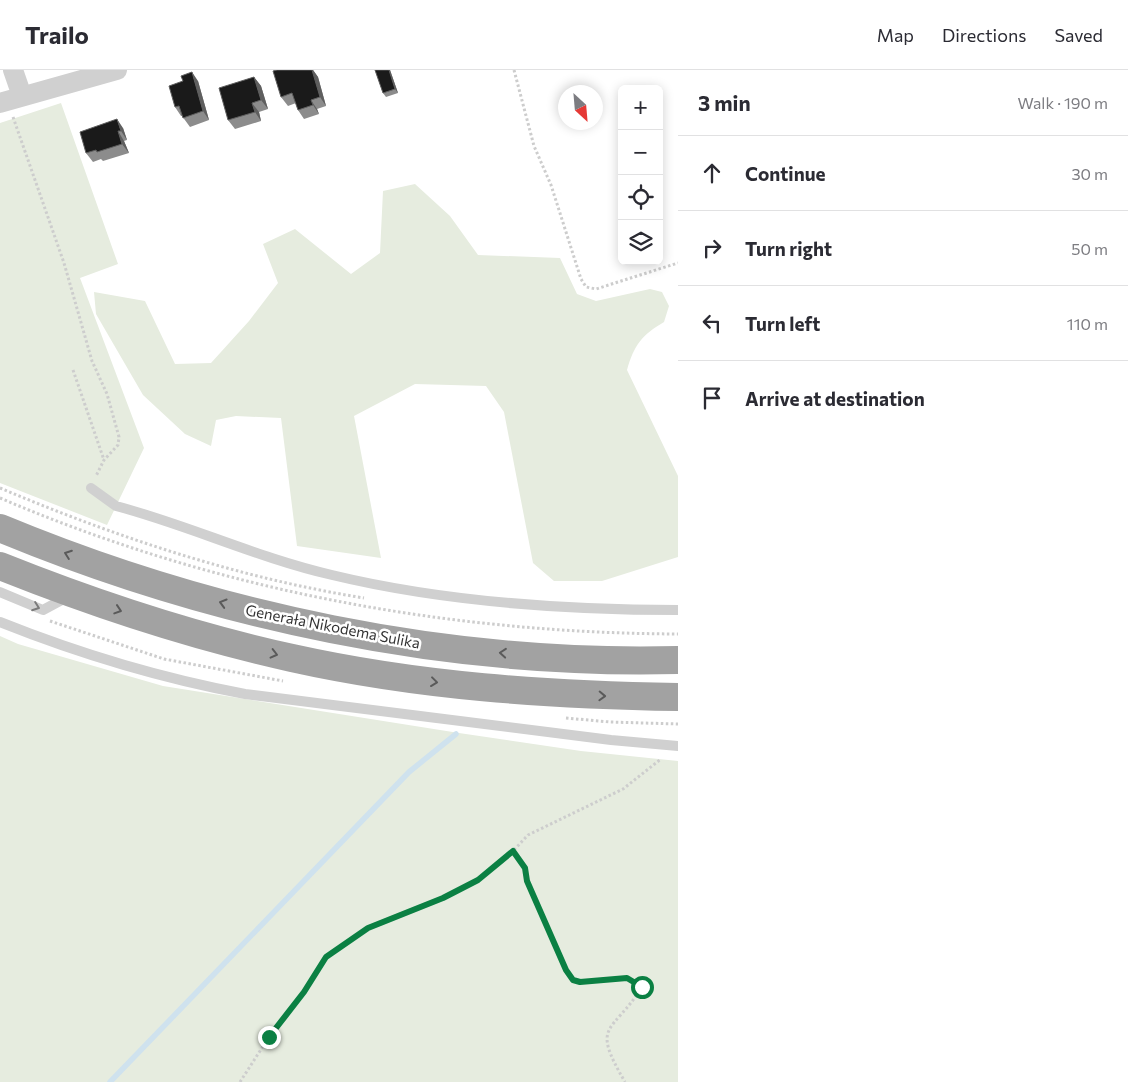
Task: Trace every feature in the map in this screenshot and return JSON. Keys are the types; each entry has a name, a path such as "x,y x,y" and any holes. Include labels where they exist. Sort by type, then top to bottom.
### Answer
{"highway":[{"name":"Generała Nikodema Sulika","path":"0,528 152,583 254,612 353,634 492,652 598,659 678,660"},
{"path":"0,566 71,595 208,637 292,658 398,677 553,694 678,697"}],"street":[{"path":"13,70 11,99 117,70"}],"lane":[{"path":"91,488 116,506 321,572 366,583 465,598 564,607 678,610"},
{"path":"0,592 43,610 71,595"},
{"path":"0,622 112,663 186,683 245,694 673,745"}],"path":[{"path":"514,70 534,146 551,185 581,279 586,287 596,289 678,263"},
{"path":"11,99 13,117 64,263 92,361 107,394 119,437 118,445 104,460 91,488"},
{"path":"74,370 104,460"},
{"path":"0,498 49,519 173,561 282,590 348,604 440,619 534,629 615,634 678,634"},
{"path":"240,1082 269,1037 304,992 326,957 368,928 443,898 478,880 513,851 528,835 623,789 666,755 673,745"},
{"path":"513,851 525,868 527,881 547,928 566,970 573,980 580,982 627,978 642,987 609,1028 605,1040 612,1060 625,1082"}],"shaded area":[{"path":"61,103 118,264 80,278 144,448 107,525 0,483 0,123"},
{"path":"415,184 450,216 478,255 560,258 577,294 596,301 650,289 662,292 669,306 664,322 644,336 636,347 627,370 678,476 678,557 602,581 554,581 533,563 504,412 486,386 415,384 354,416 381,558 297,546 281,418 236,416 216,420 211,446 185,434 143,395 96,314 94,292 145,301 175,364 211,363 249,321 278,283 263,244 295,229 351,274 380,253 383,191"},
{"path":"0,636 18,644 163,686 581,751 678,761 678,1082 0,1082"}],"building":[{"path":"312,70 320,97 311,100 313,105 298,110 292,93 281,97 273,71"},
{"path":"375,70 389,70 395,89 383,93"},
{"path":"192,72 203,111 183,118 179,106 175,107 169,86 183,81 181,76"},
{"path":"254,77 261,100 252,103 255,112 228,120 219,88"},
{"path":"117,119 121,131 118,131 122,144 97,152 96,150 86,153 80,132"}],"waterway":[{"path":"110,1082 409,772 456,734"}],"route":[{"path":"269,1037 304,992 326,957 368,928 443,898 478,880 513,851 525,868 527,881 547,928 566,970 573,980 580,982 627,978 642,987"}]}
